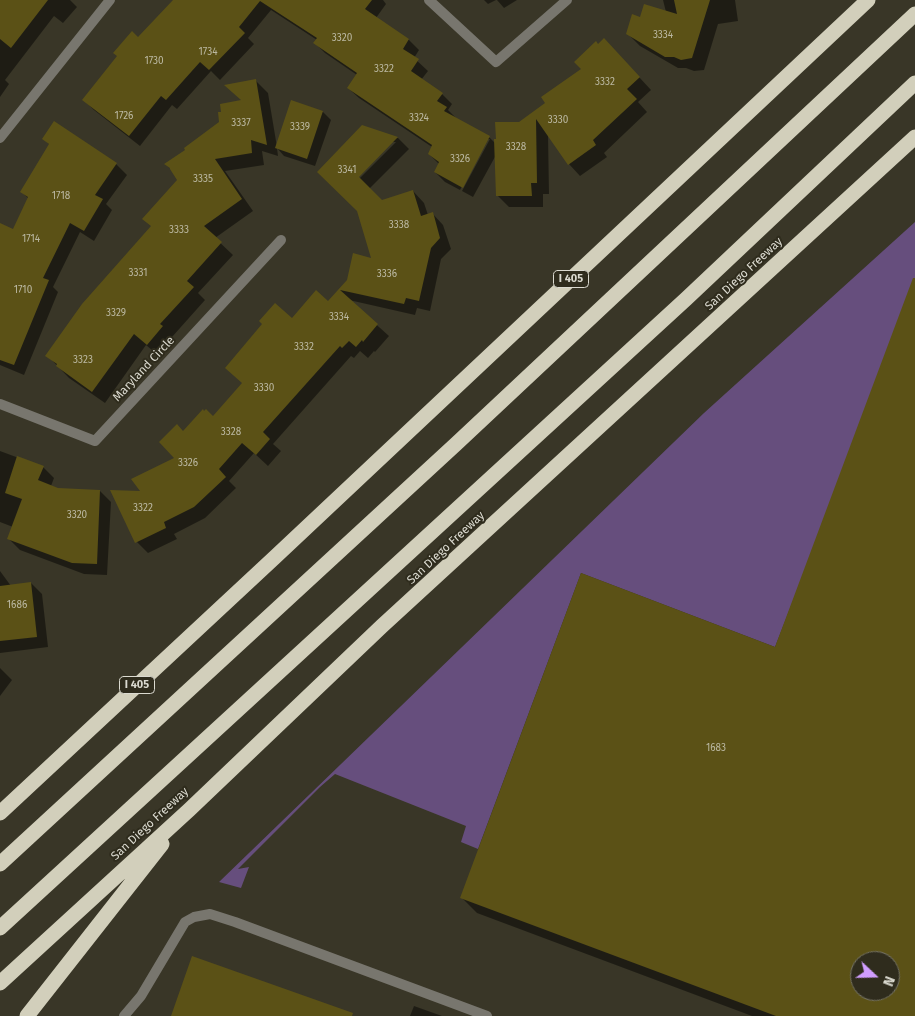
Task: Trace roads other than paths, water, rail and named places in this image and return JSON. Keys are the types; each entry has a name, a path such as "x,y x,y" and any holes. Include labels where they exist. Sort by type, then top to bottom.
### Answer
{"highway":[{"name":"I 405","path":"0,813 868,0"},
{"path":"0,864 456,444 915,14"},
{"path":"0,928 678,306 915,82"},
{"name":"San Diego Freeway","path":"0,983 189,810 382,626 915,137"},
{"path":"27,1016 189,810"}],"street":[{"path":"0,138 110,0"},
{"path":"428,0 496,62 567,0"},
{"name":"Maryland Circle","path":"0,404 95,441 280,240"},
{"path":"124,1016 141,996 185,922 194,917 210,914 487,1016"}]}
